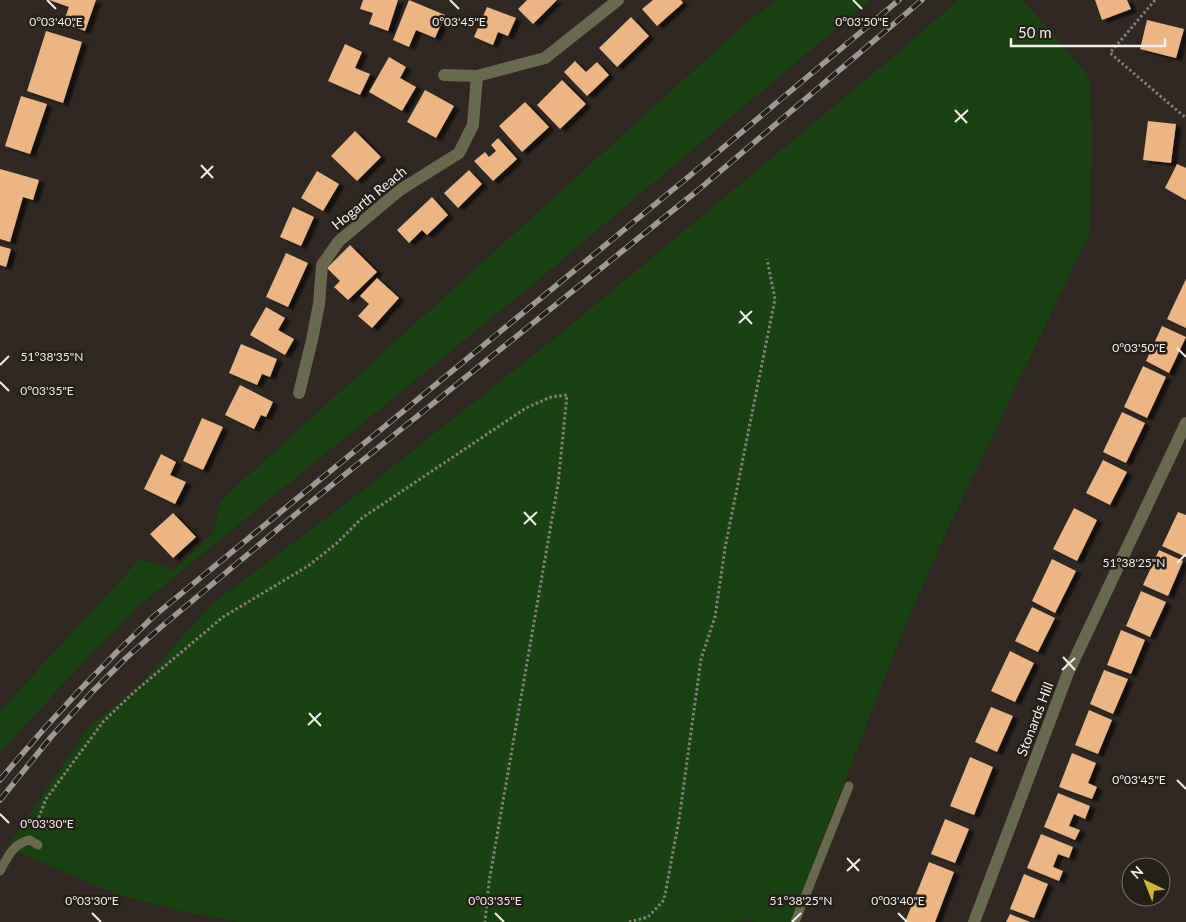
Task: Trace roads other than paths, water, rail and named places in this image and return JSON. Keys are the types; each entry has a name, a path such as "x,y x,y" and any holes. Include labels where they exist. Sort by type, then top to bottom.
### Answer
{"street":[{"path":"444,75 478,76 545,58 618,0"},
{"name":"Hogarth Reach","path":"299,393 312,340 322,265 339,241 400,190 459,153 473,125 478,76"},
{"name":"Stonards Hill","path":"974,922 1068,673 1186,423"}],"lane":[{"path":"795,922 849,786"},
{"path":"0,871 10,853 21,842 34,842"}],"railway":[{"path":"0,780 74,696 154,616 687,178 899,0"},
{"path":"0,800 51,737 93,691 161,627 302,509 697,191 922,0"}]}
